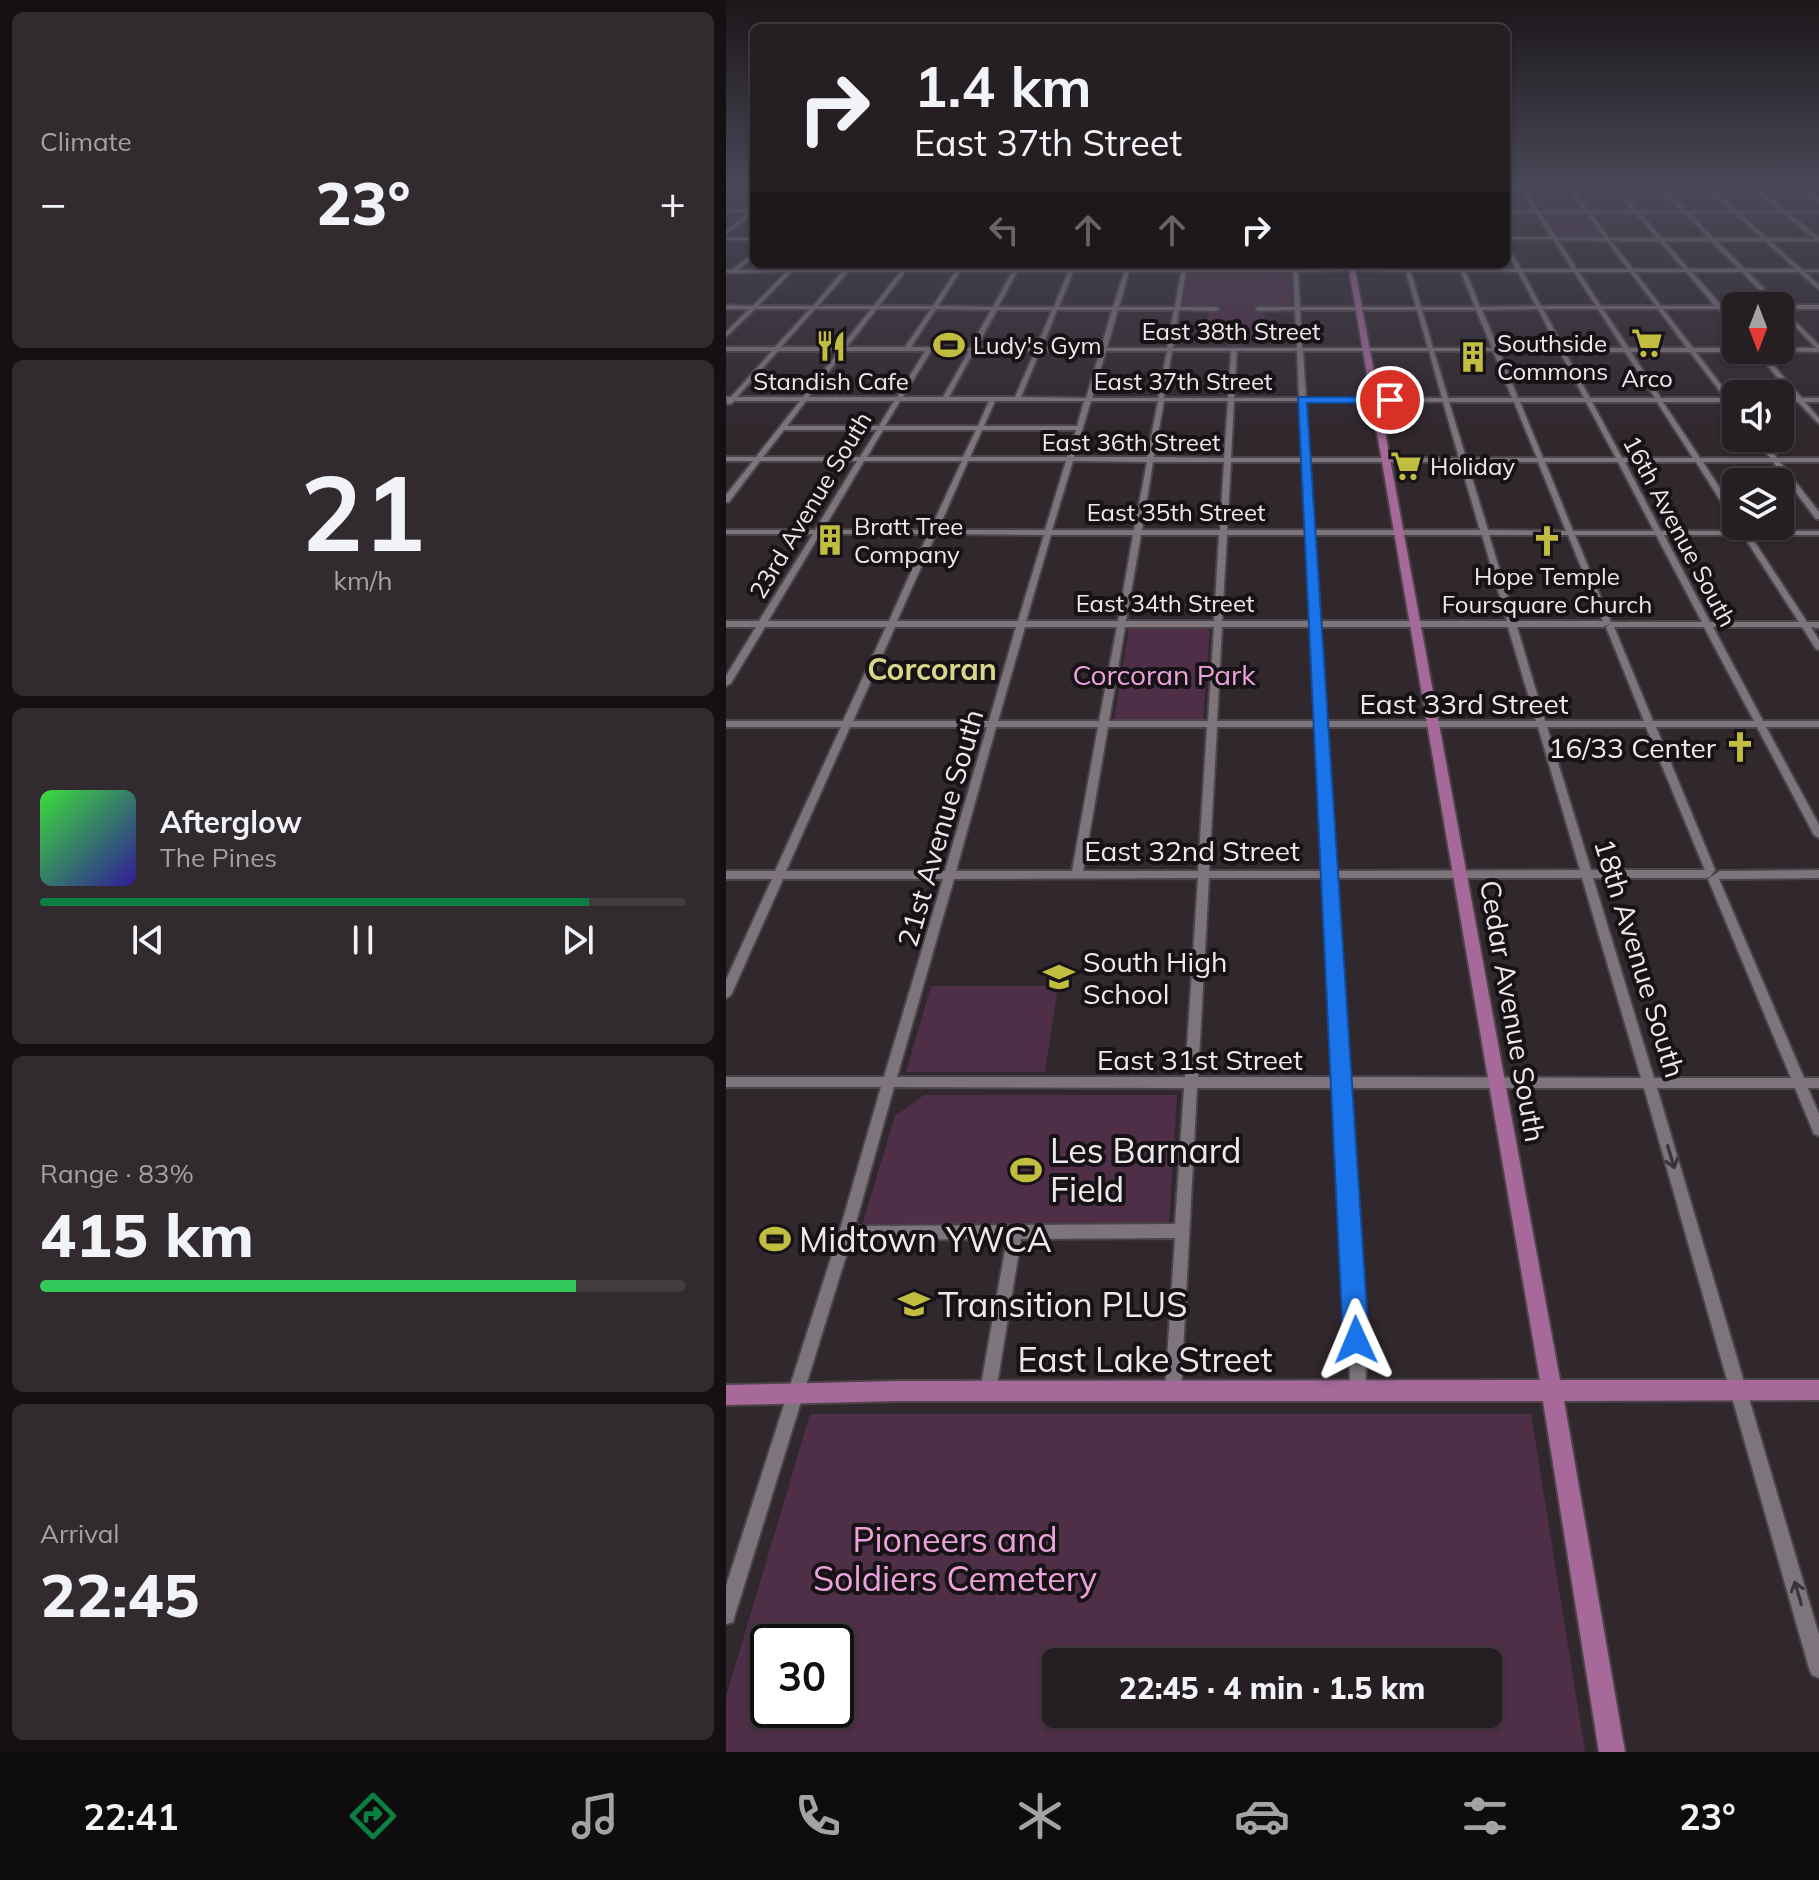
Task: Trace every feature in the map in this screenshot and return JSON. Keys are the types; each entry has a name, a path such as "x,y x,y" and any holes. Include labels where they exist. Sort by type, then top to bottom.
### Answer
{"main road":[{"name":"Cedar Avenue South","path":"1351,268 1552,1390 1612,1752"},
{"name":"East Lake Street","path":"726,1386 759,1392"},
{"name":"East Lake Street","path":"726,1395 759,1392 1173,1390 1819,1390"}],"street":[{"path":"726,278 738,268"},
{"path":"726,335 794,268"},
{"path":"726,406 729,399 850,268"},
{"path":"726,500 906,268"},
{"path":"907,349 961,268"},
{"path":"945,399 1017,268"},
{"path":"726,271 1015,271 1058,268"},
{"path":"1017,399 1073,268"},
{"name":"21st Avenue South","path":"726,1615 846,1233 1128,268"},
{"path":"1077,874 1184,268 1259,271 1287,268"},
{"path":"1296,268 1314,623 1357,1318 1358,1390"},
{"path":"1304,268 1330,271 1346,268"},
{"path":"1361,268 1398,268"},
{"name":"18th Avenue South","path":"1407,268 1742,1390 1819,1668"},
{"path":"1462,268 1819,1130"},
{"path":"1481,268 1819,271"},
{"path":"1630,268 1722,388"},
{"path":"1685,268 1722,309"},
{"path":"1741,268 1764,292"},
{"path":"1796,268 1819,288"},
{"name":"16th Avenue South","path":"1519,270 1819,835"},
{"path":"1575,270 1722,498"},
{"path":"726,307 1216,309"},
{"path":"1258,309 1720,307"},
{"path":"1794,307 1819,307"},
{"path":"1794,323 1819,349"},
{"name":"East 38th Street","path":"726,349 1722,350"},
{"name":"23rd Avenue South","path":"726,683 929,349"},
{"path":"1794,350 1819,349"},
{"path":"1173,1390 1234,350"},
{"path":"1769,364 1819,422"},
{"name":"East 37th Street","path":"729,399 1722,400"},
{"path":"726,993 993,399"},
{"path":"1794,400 1819,400"},
{"path":"781,428 1080,428"},
{"path":"1769,452 1819,517"},
{"name":"East 36th Street","path":"726,459 1819,460"},
{"name":"East 35th Street","path":"726,532 1658,533 1722,530"},
{"name":"East 35th Street","path":"1794,532 1819,533"},
{"path":"1749,540 1819,647"},
{"name":"East 34th Street","path":"726,624 1819,625"},
{"name":"East 33rd Street","path":"726,724 1819,724"},
{"name":"East 32nd Street","path":"726,875 1819,874"},
{"name":"East 31st Street","path":"726,1082 1819,1083"},
{"path":"846,1233 1182,1231"},
{"path":"988,1391 1015,1232"}],"green space":[{"path":"1188,273 1291,273 1292,306 1251,308 1255,311 1265,310 1265,339 1243,339 1242,348 1227,348 1228,339 1205,339 1209,309 1217,311 1224,308 1182,305"},
{"name":"Corcoran Park","path":"1129,628 1210,628 1203,719 1114,719"},
{"path":"931,986 1058,986 1045,1072 906,1072"},
{"name":"Les Barnard Field","path":"924,1095 1177,1095 1169,1223 862,1225 895,1116"},
{"name":"Pioneers and Soldiers Cemetery","path":"810,1414 1531,1414 1585,1752 726,1752 726,1697"}],"place":[{"name":"Arco","path":"1647,343"},
{"name":"Ludy's Gym","path":"949,345"},
{"name":"Standish Cafe","path":"831,346"},
{"name":"Southside Commons","path":"1473,357"},
{"name":"Holiday","path":"1406,466"},
{"name":"Bratt Tree Company","path":"830,540"},
{"name":"Hope Temple Foursquare Church","path":"1547,541"},
{"name":"16/33 Center","path":"1740,747"},
{"name":"South High School","path":"1059,977"},
{"name":"Les Barnard Field","path":"1026,1170"},
{"name":"Midtown YWCA","path":"775,1239"},
{"name":"Transition PLUS","path":"914,1304"}],"district":[{"name":"Corcoran","path":"932,669"}],"route":[{"path":"1356,1340 1302,400 1390,400"}]}
